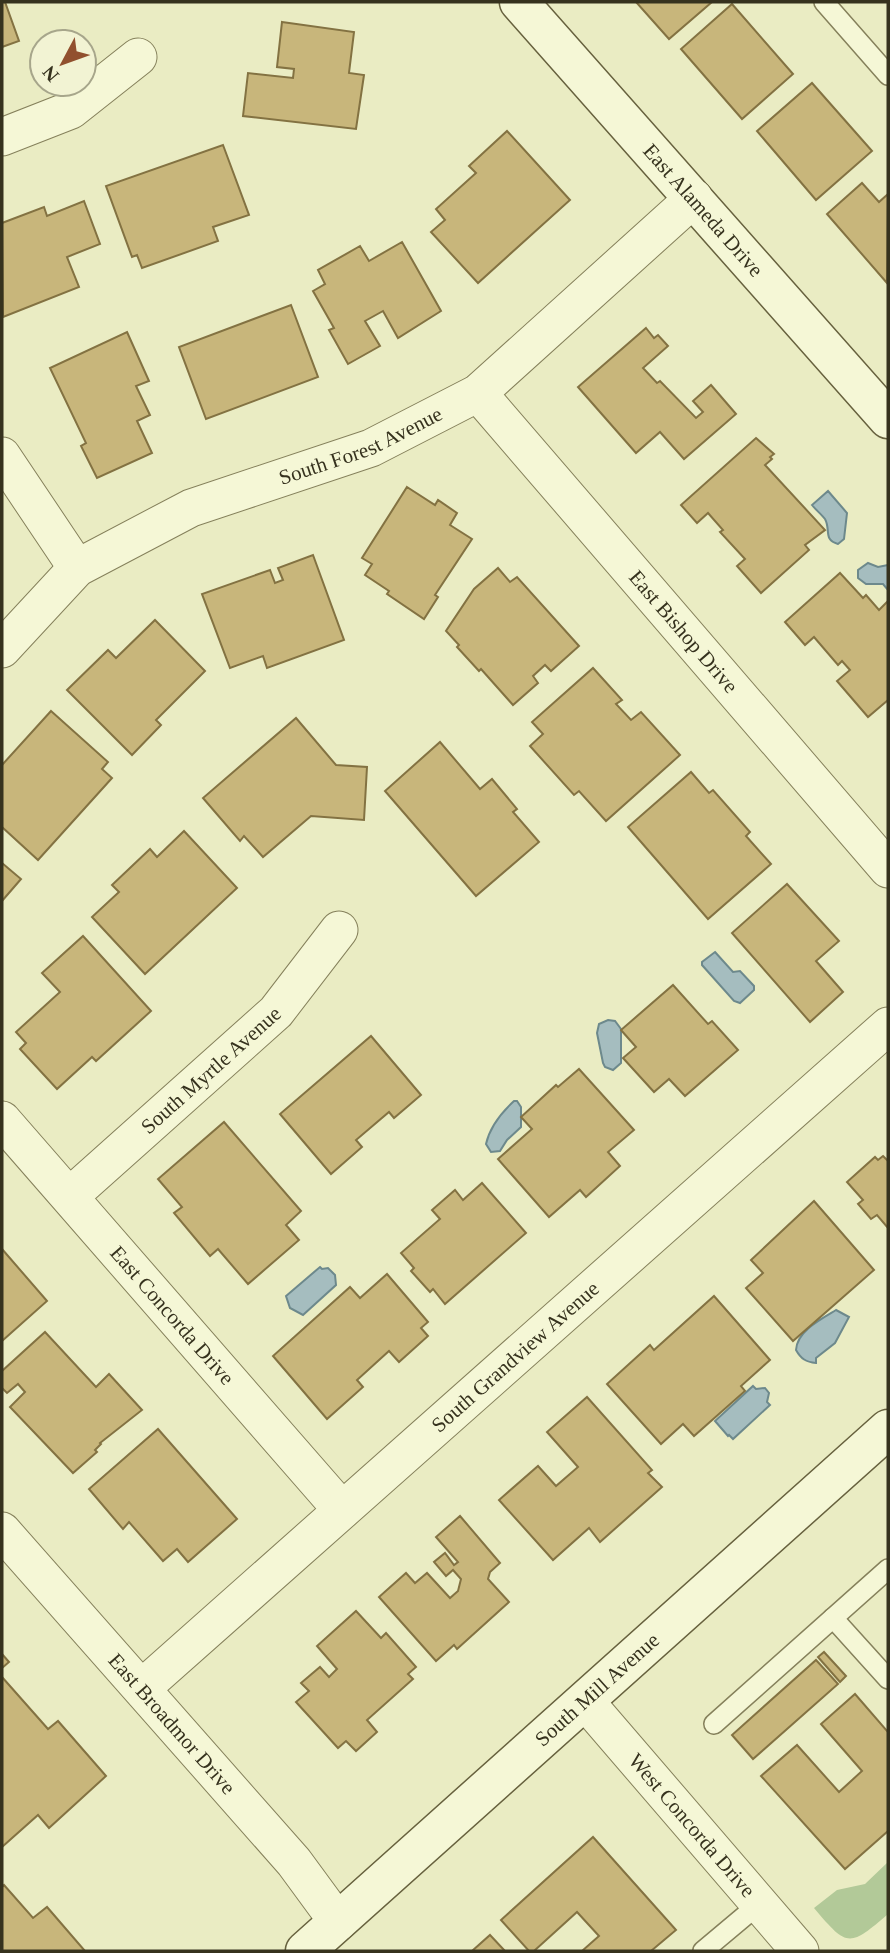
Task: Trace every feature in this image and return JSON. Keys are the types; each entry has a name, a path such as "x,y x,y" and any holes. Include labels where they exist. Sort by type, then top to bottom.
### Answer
{"main road":[{"name":"East Alameda Drive","path":"519,2 888,419"},
{"name":"South Mill Avenue","path":"306,1951 888,1429"}],"street":[{"path":"2,137 71,110 138,57"},
{"name":"South Forest Avenue","path":"2,649 77,568 191,508 371,448 478,393 694,198"},
{"name":"East Bishop Drive","path":"478,393 888,869"},
{"path":"2,456 77,568"},
{"name":"South Myrtle Avenue","path":"69,1196 276,1012 339,930"},
{"name":"South Grandview Avenue","path":"142,1688 888,1026"},
{"name":"East Concorda Drive","path":"2,1120 342,1510"},
{"name":"East Broadmor Drive","path":"2,1531 294,1863 338,1922"},
{"name":"West Concorda Drive","path":"585,1701 800,1951"}],"lane":[{"path":"824,2 888,75"},
{"path":"714,1724 888,1569"},
{"path":"833,1618 888,1679"},
{"path":"703,1951 759,1904"}],"green space":[{"path":"888,1862 888,1914 865,1933 849,1938 842,1936 814,1908 837,1890 865,1884"}],"water":[{"path":"828,491 847,513 844,539 838,544 830,540 825,519 812,505"},
{"path":"868,563 878,567 888,565 888,590 883,584 866,584 858,578 858,570"},
{"path":"715,952 733,972 740,971 754,986 754,990 740,1003 734,1001 702,965 702,962"},
{"path":"608,1020 615,1021 621,1029 621,1063 613,1070 605,1067 603,1063 597,1033 599,1024"},
{"path":"514,1101 521,1107 521,1127 500,1151 491,1152 486,1144 490,1131 500,1115"},
{"path":"320,1267 328,1268 335,1275 336,1285 303,1315 290,1308 286,1296"},
{"path":"836,1310 849,1317 835,1343 816,1358 816,1363 804,1360 796,1350 797,1343 805,1331"},
{"path":"753,1386 756,1389 765,1388 769,1393 767,1402 770,1405 733,1439 715,1421"}],"building":[{"path":"2,2 5,2 19,41 2,47"},
{"path":"636,2 712,2 669,39"},
{"path":"732,4 793,74 742,119 681,49"},
{"path":"282,22 354,32 349,73 364,75 356,129 243,116 248,73 293,78 294,69 277,67"},
{"path":"812,83 872,151 816,200 757,131"},
{"path":"507,131 570,200 478,283 431,232 445,220 436,209 476,173 469,166"},
{"path":"223,145 249,215 213,227 218,241 142,268 137,255 132,257 106,186"},
{"path":"862,183 879,202 888,194 887,283 827,214"},
{"path":"84,201 100,244 67,257 79,287 3,317 2,223 44,207 47,216"},
{"path":"402,242 441,311 398,338 383,311 365,321 380,346 348,364 329,330 334,328 313,291 325,284 318,270 360,246 369,261"},
{"path":"291,305 318,377 206,419 179,347"},
{"path":"646,328 654,338 658,335 668,346 643,368 657,383 660,381 696,418 703,412 693,401 711,385 736,414 684,459 660,432 636,453 578,387"},
{"path":"127,332 149,381 136,386 150,415 137,421 152,453 97,478 81,446 86,443 50,368"},
{"path":"756,438 774,454 765,465 825,530 805,545 809,550 761,593 737,566 745,559 720,532 723,530 708,513 697,523 681,505"},
{"path":"407,487 435,505 438,500 457,513 450,525 472,539 435,595 438,597 424,619 365,575 372,564 362,558"},
{"path":"313,555 344,640 267,668 263,656 230,668 202,594 270,570 275,583 283,580 278,568"},
{"path":"498,568 510,582 517,577 579,646 551,671 545,665 533,676 538,683 513,705 457,647 459,645 446,631 474,589"},
{"path":"840,573 863,598 866,595 879,610 888,601 888,700 868,717 837,681 850,670 842,661 838,665 814,637 805,645 785,622"},
{"path":"155,620 205,671 156,720 161,725 132,755 67,690 108,650 116,658"},
{"path":"593,668 622,700 616,704 631,720 641,712 680,755 606,821 579,791 574,795 530,746 543,734 532,722"},
{"path":"51,711 108,762 102,769 112,778 38,860 2,827 2,765"},
{"path":"296,718 336,765 367,767 364,820 311,816 263,857 244,836 240,841 203,798"},
{"path":"440,742 480,789 492,779 517,809 513,812 539,842 476,896 385,791"},
{"path":"691,772 709,793 713,790 750,832 746,836 771,864 708,919 628,827"},
{"path":"184,831 237,888 145,974 92,917 119,892 112,885 150,849 157,857"},
{"path":"2,863 21,879 2,901"},
{"path":"787,884 839,941 816,961 843,992 810,1022 732,933"},
{"path":"83,936 151,1011 96,1061 92,1057 57,1089 20,1049 26,1043 16,1032 60,992 42,973"},
{"path":"673,985 708,1024 712,1021 738,1050 685,1096 669,1079 654,1092 623,1058 636,1047 621,1030"},
{"path":"371,1036 421,1095 394,1118 389,1112 356,1140 362,1147 331,1174 280,1114"},
{"path":"579,1069 634,1130 608,1152 620,1166 586,1197 580,1190 549,1217 498,1159 532,1129 521,1117 556,1085 558,1087"},
{"path":"224,1122 301,1211 286,1225 299,1240 248,1284 218,1249 210,1256 174,1213 182,1207 158,1179"},
{"path":"883,1156 888,1161 888,1228 877,1215 871,1219 858,1204 863,1200 847,1182 875,1157 878,1160"},
{"path":"482,1183 526,1233 445,1304 433,1289 430,1292 411,1271 414,1268 401,1253 440,1219 432,1210 455,1190 463,1200"},
{"path":"814,1201 874,1270 793,1341 746,1288 763,1273 751,1260"},
{"path":"2,1249 47,1301 2,1341"},
{"path":"387,1274 428,1322 421,1328 428,1336 399,1362 389,1351 357,1380 363,1387 327,1419 273,1356 350,1287 360,1298"},
{"path":"714,1296 770,1360 741,1386 745,1391 694,1436 683,1424 661,1444 607,1384 650,1345 654,1350"},
{"path":"45,1332 96,1387 109,1374 142,1410 100,1443 95,1450 97,1452 73,1473 10,1407 25,1392 18,1384 7,1393 2,1388 2,1371"},
{"path":"587,1397 652,1470 648,1473 662,1487 600,1542 589,1528 553,1560 499,1500 538,1466 556,1486 578,1467 547,1432"},
{"path":"158,1429 237,1519 188,1562 177,1549 163,1561 129,1522 123,1529 89,1489"},
{"path":"460,1516 500,1563 490,1572 488,1579 509,1602 457,1649 454,1645 436,1661 379,1597 406,1573 415,1583 427,1573 450,1598 458,1591 461,1579 453,1570 446,1576 434,1562 445,1553 454,1565 458,1562 436,1537"},
{"path":"356,1611 381,1638 386,1633 416,1667 408,1674 413,1679 367,1720 377,1732 356,1751 346,1741 338,1748 296,1702 309,1691 301,1683 320,1667 329,1677 337,1669 317,1646"},
{"path":"824,1652 846,1676 840,1682 818,1657"},
{"path":"2,1654 9,1662 2,1668"},
{"path":"816,1660 838,1684 753,1759 732,1735"},
{"path":"2,1677 48,1729 58,1721 106,1776 49,1828 38,1815 2,1847"},
{"path":"855,1694 888,1732 888,1831 845,1869 761,1776 797,1745 839,1792 862,1771 821,1724"},
{"path":"593,1837 676,1930 651,1951 582,1951 599,1936 577,1912 534,1951 529,1951 501,1920"},
{"path":"4,1885 33,1918 47,1907 85,1951 2,1951"},
{"path":"490,1935 505,1951 472,1951"}]}
